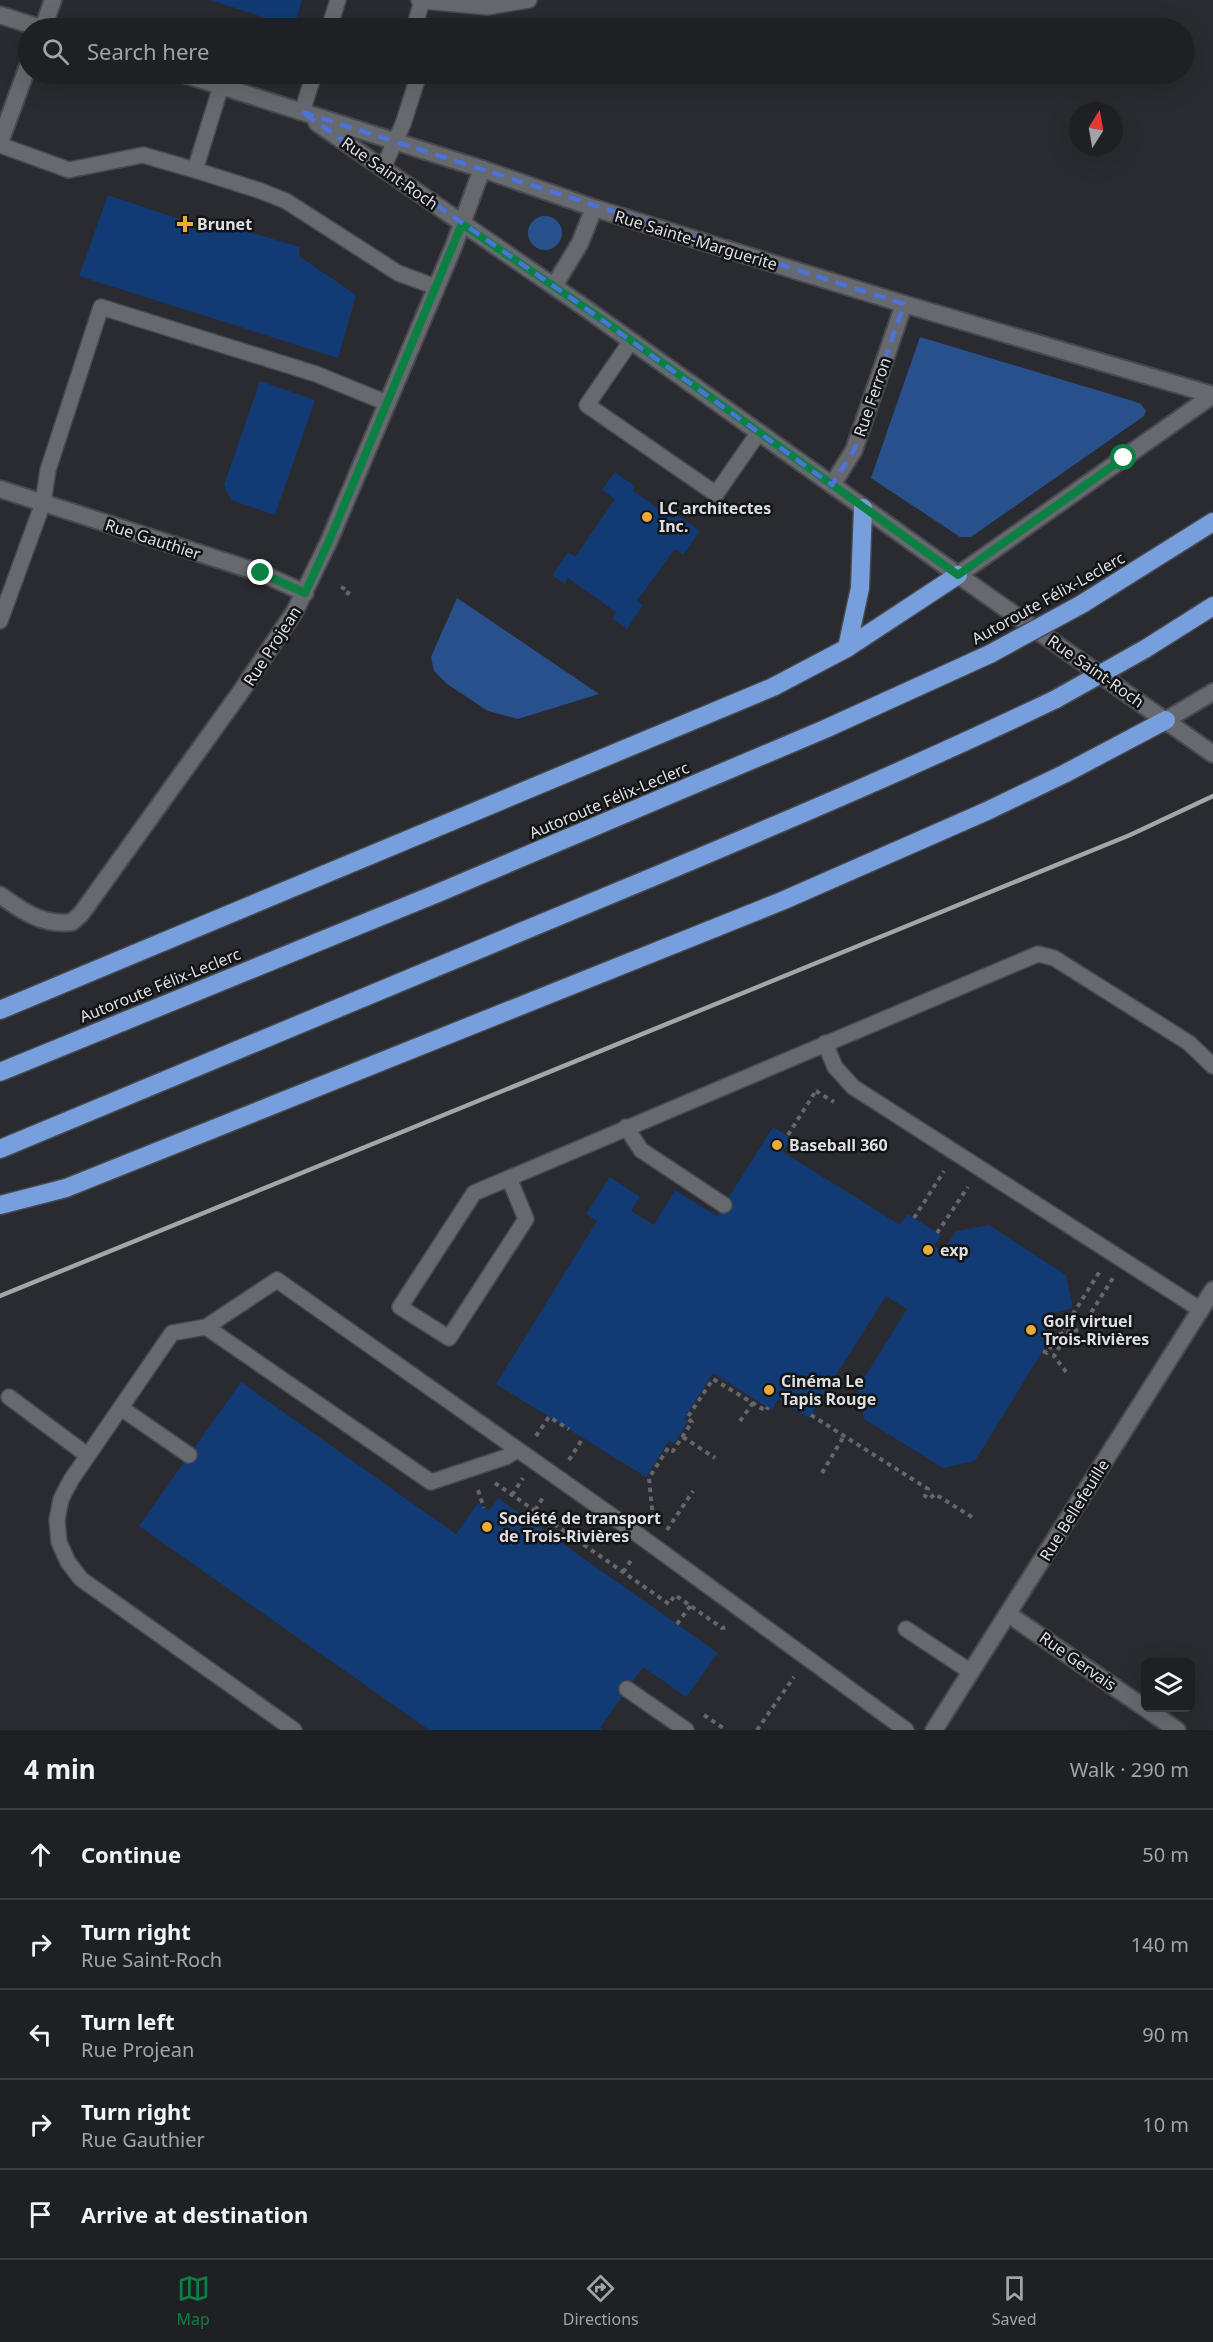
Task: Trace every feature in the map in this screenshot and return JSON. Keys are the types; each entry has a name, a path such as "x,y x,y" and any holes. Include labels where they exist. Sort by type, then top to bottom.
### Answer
{"highway":[{"path":"847,648 860,588 863,508"},
{"name":"Autoroute Félix-Leclerc","path":"0,1072 438,893 825,729 990,654 1082,604 1213,522"},
{"path":"0,1011 773,687 847,648 958,575"},
{"path":"0,1149 489,946 974,739 1056,699 1125,661 1213,606"},
{"path":"0,1205 66,1188 782,901 987,811 1064,774 1166,720"}],"street":[{"path":"46,18 53,0"},
{"path":"0,15 18,21"},
{"path":"0,143 21,84"},
{"name":"Rue Sainte-Marguerite","path":"215,84 482,169 594,208 904,304 1213,395"},
{"name":"Rue Saint-Roch","path":"302,112 554,286 863,508 1213,754"},
{"name":"Rue Projean","path":"0,895 39,919 59,923 72,922 89,906 286,628 323,555 462,224 482,169"},
{"path":"554,286 580,243 594,208"},
{"name":"Rue Ferron","path":"832,485 854,450 904,304"},
{"path":"958,575 1213,395"},
{"name":"Rue Gauthier","path":"0,489 261,573 305,593"},
{"path":"1166,720 1213,692"},
{"name":"Rue Bellefeuille","path":"934,1730 1213,1290"},
{"name":"Rue Gervais","path":"1008,1614 1177,1730"}],"lane":[{"path":"332,18 338,0"},
{"path":"416,18 420,0 488,7 529,0"},
{"path":"302,112 311,84"},
{"path":"383,168 396,142 416,84"},
{"path":"195,170 221,86"},
{"path":"0,143 69,170 143,155 195,170 286,201 398,273 436,287"},
{"path":"0,621 43,503 48,470 101,307 316,374 387,403"},
{"path":"631,341 588,405 716,494 759,432"},
{"path":"509,1178 526,1219 448,1338 400,1307 474,1193 509,1178 626,1128 825,1043 1042,954 1054,958 1189,1043 1213,1066"},
{"path":"825,1043 835,1067 853,1087 1201,1310"},
{"path":"626,1128 641,1150 724,1205"},
{"path":"294,1730 93,1589 74,1572 59,1542 58,1510 65,1489 172,1333 206,1327 277,1280 906,1730"},
{"path":"206,1327 431,1482 506,1457 517,1450"},
{"path":"9,1397 87,1455"},
{"path":"121,1408 189,1455"},
{"path":"906,1629 971,1672"},
{"path":"627,1689 686,1730"}],"path":[{"path":"341,587 349,591 345,599"},
{"path":"788,1136 816,1091"},
{"path":"914,1218 944,1171"},
{"path":"937,1233 968,1186"},
{"path":"1066,1372 1054,1356 1069,1331 1068,1322 1101,1270"},
{"path":"1043,1351 1047,1353 1058,1335 1080,1330 1113,1278"},
{"path":"1045,1326 1058,1324 1069,1331"},
{"path":"668,1448 674,1451 692,1422 686,1419 713,1379 766,1411 768,1407"},
{"path":"741,1421 753,1403"},
{"path":"811,1415 928,1489 925,1496 929,1499 934,1494 975,1519"},
{"path":"543,1426 549,1417 569,1429"},
{"path":"822,1473 844,1436"},
{"path":"683,1437 715,1458"},
{"path":"576,1450 583,1438"},
{"path":"654,1526 649,1478 671,1443"},
{"path":"512,1495 525,1475"},
{"path":"492,1481 669,1604 675,1595 722,1628 734,1626"},
{"path":"476,1486 484,1508"},
{"path":"664,1534 693,1491"},
{"path":"677,1624 690,1606"},
{"path":"757,1730 797,1671"}],"highlighted area":[{"path":"302,112 904,304 854,450 832,485 581,305"}],"shaded area":[{"path":"545,216 557,221 562,233 557,245 545,250 533,245 528,233 533,221"},
{"path":"920,337 1133,401 1141,404 1146,411 1144,416 971,537 960,537 871,478"},
{"path":"457,598 599,694 518,719 488,711 447,684 434,671 431,657"}],"building":[{"path":"210,0 302,0 297,18 266,18"},
{"path":"108,195 218,232 221,224 300,247 299,256 356,295 338,358 79,276"},
{"path":"260,381 315,400 275,515 231,500 224,485"},
{"path":"615,472 635,486 633,491 673,519 676,514 700,531 683,555 675,549 637,601 643,605 627,629 612,618 616,612 568,578 565,584 552,575 568,552 575,557 615,499 602,490"},
{"path":"773,1127 791,1138 783,1152 900,1225 907,1214 914,1218 941,1235 934,1246 943,1251 956,1231 989,1225 1066,1275 1073,1308 1043,1315 1048,1342 975,1461 943,1468 864,1419 858,1388 907,1309 886,1296 809,1418 778,1399 772,1410 713,1373 684,1419 688,1422 674,1444 669,1441 646,1477 496,1384 597,1221 586,1214 610,1177 640,1197 631,1211 654,1225 675,1190 717,1216"},
{"path":"241,1382 456,1534 478,1503 489,1511 498,1498 718,1653 686,1697 643,1667 600,1728 603,1730 429,1730 139,1526"}],"railway":[{"path":"0,1296 1130,835 1213,796"}],"place":[{"name":"Brunet","path":"185,224"},
{"name":"LC architectes Inc.","path":"647,517"},
{"name":"Baseball 360","path":"777,1145"},
{"name":"exp","path":"928,1250"},
{"name":"Golf virtuel Trois-Rivières","path":"1031,1330"},
{"name":"Cinéma Le Tapis Rouge","path":"769,1390"},
{"name":"Société de transport de Trois-Rivières","path":"487,1527"}],"route":[{"path":"261,573 305,593 462,224 596,315 958,575 1124,458"}]}
